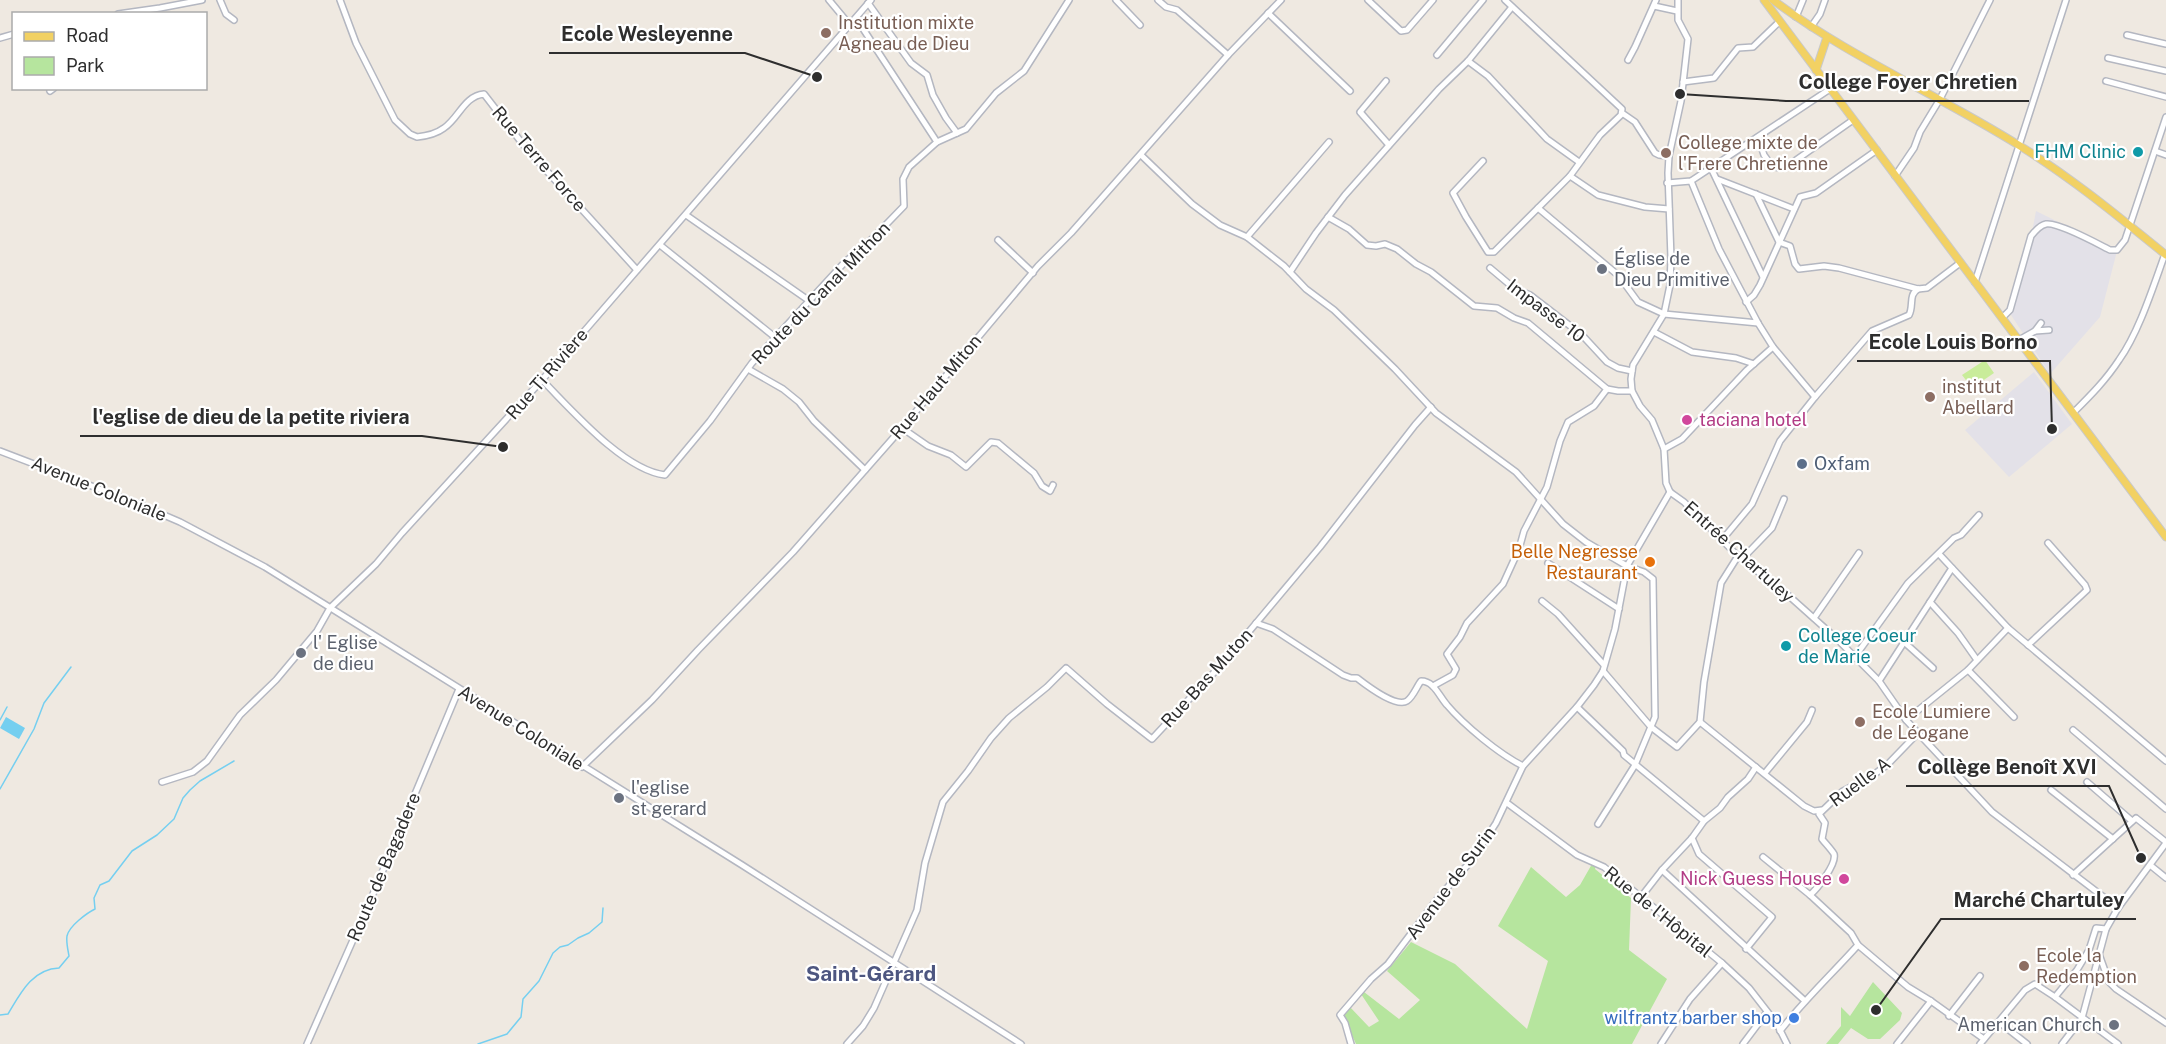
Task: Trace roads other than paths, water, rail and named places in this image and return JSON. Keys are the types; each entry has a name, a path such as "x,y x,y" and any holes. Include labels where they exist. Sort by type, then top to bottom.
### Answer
{"main road":[{"path":"1764,0 2166,537"},
{"path":"1773,0 1827,37 2019,145 2087,192 2166,255"},
{"path":"1816,70 1827,37"}],"street":[{"path":"132,12 202,0"},
{"path":"220,0 226,14 234,20"},
{"name":"Rue Terre Force","path":"340,0 356,43 395,120 402,128 417,137 432,134 449,124 471,99 484,94 525,147 638,270"},
{"path":"829,0 849,24"},
{"name":"Route du Canal Mithon","path":"542,380 610,445 633,463 662,475 710,421 748,369 844,263 873,238 904,206 903,185 907,170 937,142 966,129 996,93 1024,72 1069,0"},
{"path":"1116,0 1140,25"},
{"path":"1158,0 1166,7 1177,10 1228,55"},
{"name":"Rue Haut Miton","path":"582,767 652,700 762,585 902,429 1033,273 1228,55 1281,0"},
{"path":"1368,0 1401,31 1407,30 1433,0"},
{"path":"1437,55 1483,0"},
{"path":"1505,0 1619,106 1622,113 1635,122 1655,153 1669,156"},
{"path":"1670,492 1666,483 1664,449 1652,420 1640,406 1632,391 1630,379 1633,365 1664,314 1670,285 1667,183 1669,156 1677,126 1688,39 1681,28 1677,11 1678,0"},
{"path":"1796,17 1803,0"},
{"path":"1811,27 1823,0"},
{"path":"1895,176 1914,148 1920,132 1940,99 1990,0"},
{"path":"1975,282 2066,0"},
{"path":"870,1 911,63 927,75 933,95 957,133"},
{"name":"Rue Ti Rivière","path":"162,782 193,772 207,761 240,715 276,680 317,631 330,608 376,564 542,380 870,1"},
{"path":"1628,60 1655,3 1677,11"},
{"path":"1290,272 1328,217 1439,89 1468,61 1512,7"},
{"path":"1268,13 1350,91"},
{"path":"856,18 937,142"},
{"path":"1683,82 1714,78 1738,48 1753,47 1779,22"},
{"path":"2127,35 2166,44"},
{"path":"2108,58 2166,71"},
{"path":"1468,61 1488,76 1547,139 1579,162"},
{"path":"1386,81 1360,112 1389,145"},
{"path":"2106,81 2166,97"},
{"path":"1667,183 1691,181 1830,89"},
{"path":"1483,161 1453,193 1488,252 1494,252 1570,176 1579,162 1622,113"},
{"path":"2002,317 2010,310 2031,236 2036,230 2046,224 2056,225 2110,250 2117,250 2126,240 2166,117"},
{"path":"1758,137 1764,155 1772,166 1780,168 1789,165 1853,120"},
{"path":"1247,237 1329,142"},
{"path":"1746,302 1754,296 1800,197 1816,193 1877,150"},
{"path":"2155,151 2166,154"},
{"path":"1141,154 1192,204 1220,225 1247,237 1290,272 1306,289 1334,310 1431,407 1516,472 1563,524 1586,542 1653,579 1655,717 1635,765 1598,824"},
{"path":"1711,168 1763,276"},
{"path":"1570,176 1598,195 1645,207 1669,209"},
{"path":"1717,179 1794,209"},
{"path":"1691,181 1719,249 1758,323 1773,347 1815,397"},
{"path":"1756,194 1779,242 1790,246 1795,264 1799,269 1824,266 1839,268 1918,289 1927,288 1960,263"},
{"path":"1538,208 1619,276 1638,302 1664,314 1758,323"},
{"path":"686,215 811,302"},
{"path":"1328,217 1349,229 1367,244 1384,244 1397,249 1416,264 1440,278 1474,306 1497,308 1528,323 1607,389 1632,391"},
{"path":"998,240 1033,273"},
{"path":"660,245 776,338"},
{"path":"2074,412 2099,387 2121,358 2149,300 2166,255"},
{"name":"Impasse 10","path":"1490,267 1515,289 1530,295 1582,335 1607,362 1618,368 1632,371"},
{"path":"1722,540 1752,504 1780,441 1872,331 1909,315 1911,296 1918,289"},
{"path":"2036,331 2041,323"},
{"path":"2019,340 2036,331 2049,330"},
{"path":"1654,332 1692,352 1736,358 1754,364"},
{"path":"1664,449 1682,439 1773,347"},
{"path":"748,369 783,389 799,402 814,421 865,470"},
{"path":"1433,686 1453,675 1456,669 1447,654 1467,623 1503,584 1519,549 1524,531 1547,487 1568,422 1594,406 1607,389"},
{"name":"Rue Bas Muton","path":"847,1044 863,1026 874,1008 895,963 916,910 925,863 943,802 1009,718 1066,668 1152,739 1256,623 1349,513 1431,407"},
{"path":"902,429 928,446 951,455 966,467 991,442 998,443 1034,473 1042,486 1050,492 1053,485"},
{"name":"Avenue Coloniale","path":"0,451 180,522 265,567 751,871 1021,1044"},
{"name":"Entrée Chartuley","path":"1670,492 1684,502 1740,558 1836,638 1879,681 1906,720 1992,812 2118,908"},
{"name":"Avenue de Surin","path":"1351,1044 1346,1023 1340,1015 1371,979 1388,964 1438,898 1472,860 1486,841 1507,803 1523,766 1577,707 1604,668 1627,566 1670,492"},
{"path":"1542,601 1558,614 1652,727 1677,747 1700,722 1704,682 1721,583 1740,558 1772,528 1784,499"},
{"path":"1854,658 1908,583 1979,515"},
{"path":"2028,645 2087,590 2048,543"},
{"path":"1814,618 1859,553"},
{"path":"1939,554 2008,628 2166,761"},
{"path":"1548,563 1619,609"},
{"path":"1879,681 1952,568"},
{"path":"1930,602 1958,633 1977,660"},
{"path":"1256,623 1273,629 1343,675 1357,678 1372,690 1395,701 1408,700 1421,681 1425,681 1433,686 1454,713 1507,756 1523,766"},
{"path":"1906,720 1968,670 2008,628"},
{"path":"1904,642 1933,668"},
{"path":"1968,670 2014,717"},
{"name":"Route de Bagadere","path":"307,1044 372,897 459,689"},
{"path":"1577,707 1635,765 1704,821"},
{"path":"1765,773 1807,722 1812,710"},
{"path":"1700,722 1804,806 1814,812 1822,810"},
{"path":"2073,730 2166,809"},
{"name":"Ruelle A","path":"1810,895 1819,888 1834,859 1833,853 1822,839 1825,823 1819,814 1843,791 1872,776 1888,764 1918,733"},
{"path":"1641,897 1704,821 1720,808 1756,767"},
{"path":"2087,783 2132,821"},
{"path":"2050,790 2114,839"},
{"name":"Rue de l'Hôpital","path":"1507,803 1577,855 1604,867 1722,963 1749,988 1787,1044"},
{"path":"2062,1044 2082,1018 2106,929 2118,908 2166,843 2138,818 2073,875"},
{"path":"1692,838 1699,854 1772,917 1746,949"},
{"path":"1763,857 1810,895 1851,933 1858,945 1908,987 1931,1000 1982,1042 2025,990 2035,984 2118,1044"},
{"path":"2150,865 2166,878"},
{"path":"1662,870 1805,1001"},
{"path":"2055,997 2077,970 2089,950 2096,928 2106,929"},
{"path":"1780,1031 1858,945"},
{"path":"2099,954 2109,982 2166,1023"},
{"path":"1670,1044 1662,1041 1690,999 1722,963"},
{"path":"1949,1016 1980,976"},
{"path":"1897,1044 1931,1000"},
{"path":"1743,1044 1767,1012"},
{"path":"1999,1022 2027,1044"}],"water":[{"path":"6,717 25,728 19,739 0,728"}],"waterway":[{"path":"0,789 34,729 44,703 71,667"},
{"path":"0,720 7,707"},
{"path":"0,1015 8,1014 22,991 34,978 50,969 59,968 69,956 68,932 79,920 95,909 94,898 100,885 109,881 132,851 157,835 174,819 183,798 190,790 200,781 234,761"},
{"path":"478,1044 507,1034 521,1017 523,999 539,981 553,953 560,947 589,933 602,922 603,908"}],"place":[{"name":"Institution mixte Agneau de Dieu","path":"826,33"},
{"name":"Ecole Wesleyenne","path":"817,77"},
{"name":"College Foyer Chretien","path":"1680,94"},
{"name":"FHM Clinic","path":"2138,152"},
{"name":"College mixte de l'Frere Chretienne","path":"1666,153"},
{"name":"Église de Dieu Primitive","path":"1602,269"},
{"name":"institut Abellard","path":"1930,397"},
{"name":"taciana hotel","path":"1687,420"},
{"name":"Ecole Louis Borno","path":"2052,429"},
{"name":"l'eglise de dieu de la petite riviera","path":"503,447"},
{"name":"Oxfam","path":"1802,464"},
{"name":"Belle Negresse Restaurant","path":"1650,562"},
{"name":"College Coeur de Marie","path":"1786,646"},
{"name":"l' Eglise de dieu","path":"301,653"},
{"name":"Ecole Lumiere de Léogane","path":"1860,722"},
{"name":"l'eglise st gerard","path":"619,798"},
{"name":"Collège Benoît XVI","path":"2141,858"},
{"name":"Nick Guess House","path":"1844,879"},
{"name":"Ecole la Redemption","path":"2024,966"},
{"name":"Marché Chartuley","path":"1876,1010"},
{"name":"wilfrantz barber shop","path":"1794,1018"},
{"name":"American Church","path":"2114,1025"}],"district":[{"name":"Saint-Gérard","path":"871,974"}]}
